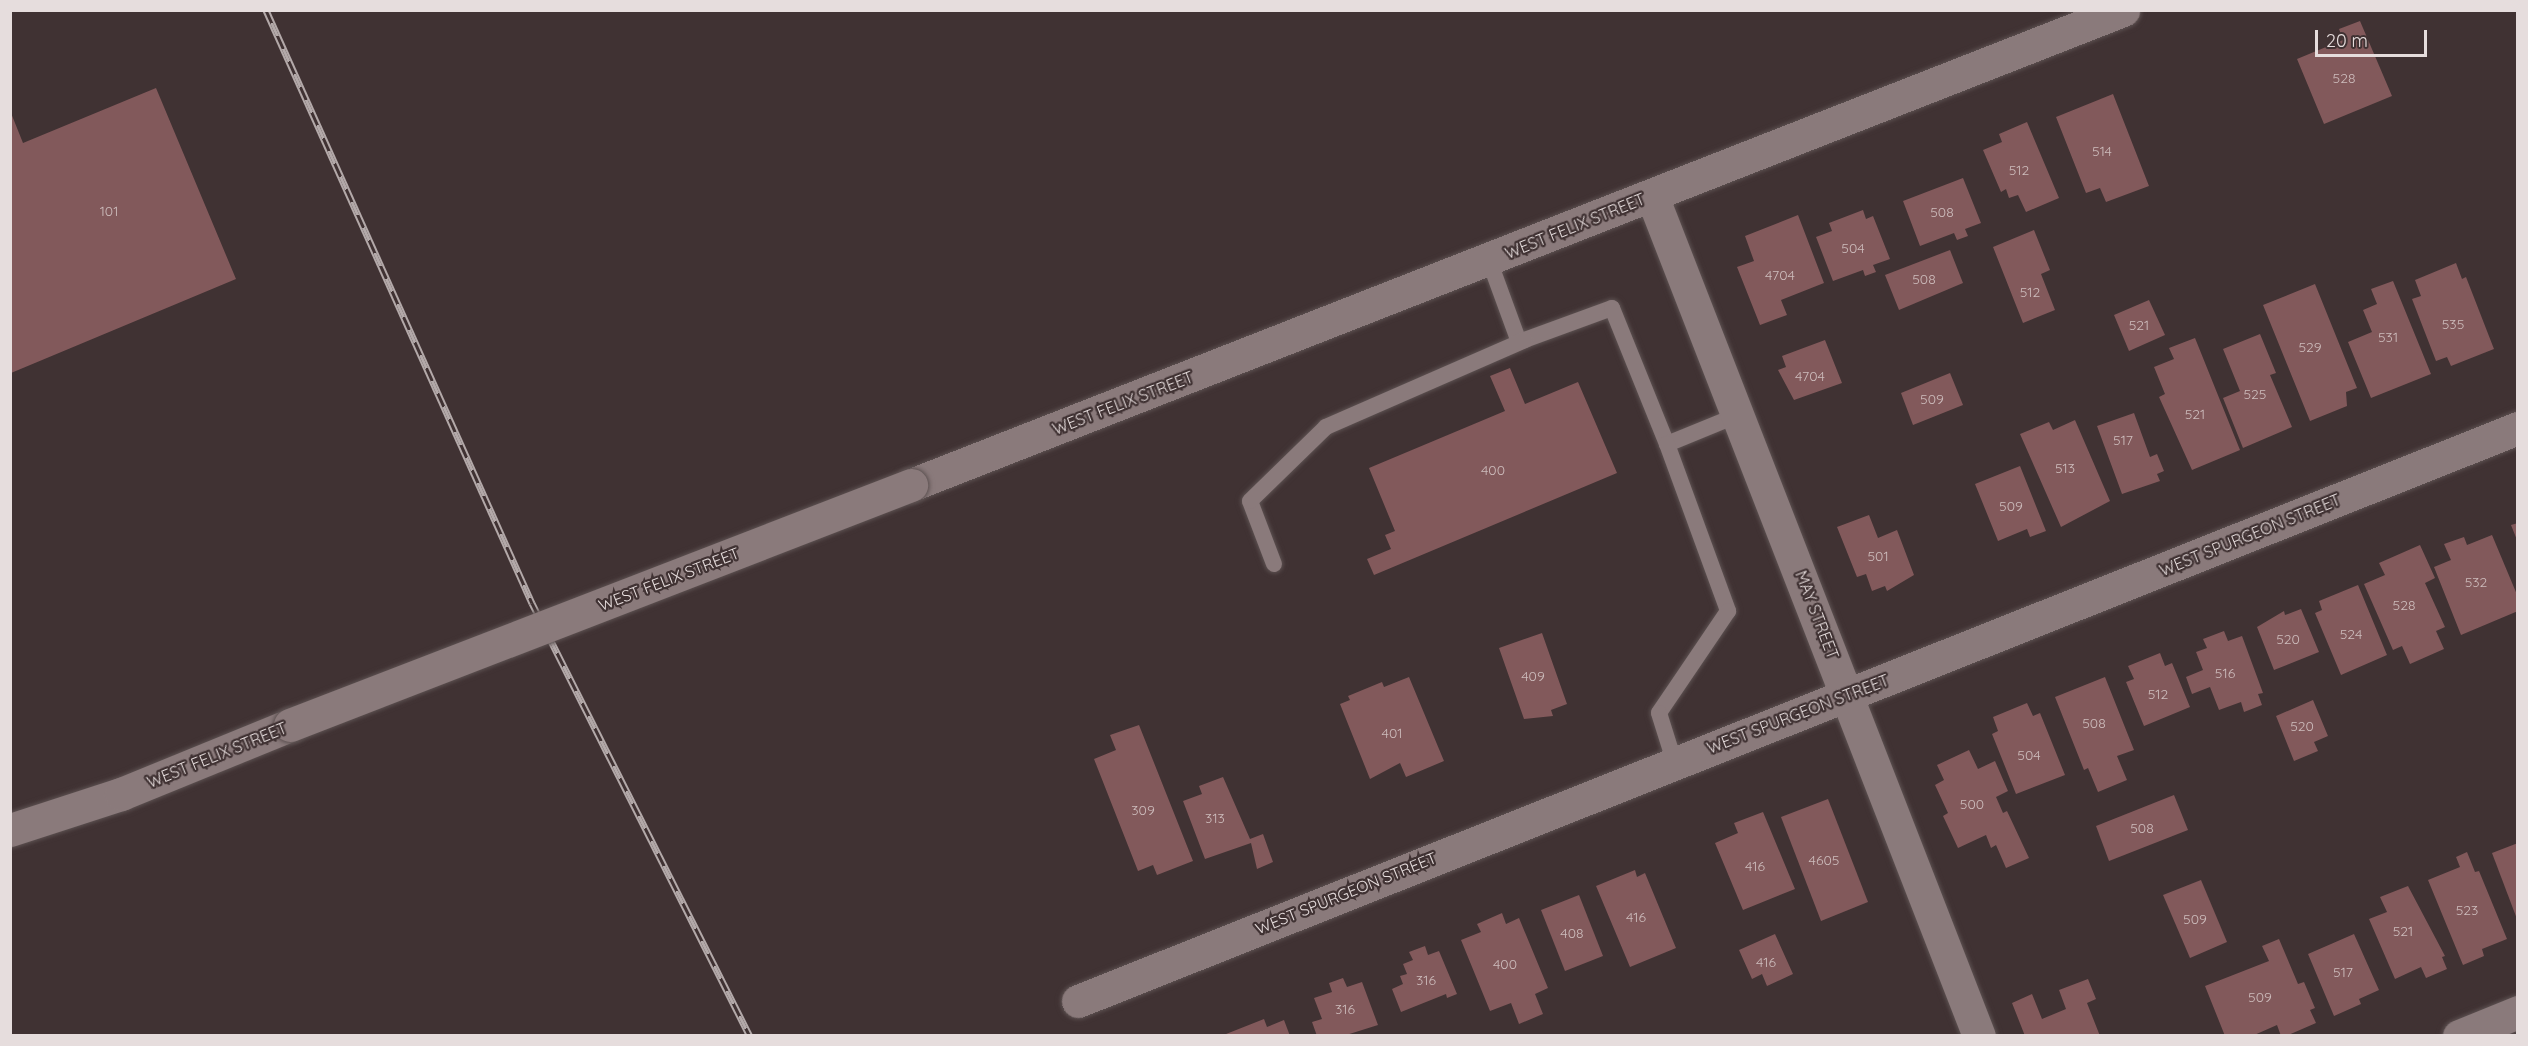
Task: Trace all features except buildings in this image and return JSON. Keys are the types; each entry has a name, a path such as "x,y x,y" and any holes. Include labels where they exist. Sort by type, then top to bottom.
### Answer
{"street":[{"name":"WEST FELIX STREET","path":"10,830 121,795 290,725 1489,260 2123,10"},
{"name":"MAY STREET","path":"1652,196 1979,1035"},
{"name":"WEST SPURGEON STREET","path":"1078,1001 1674,761 1848,696 2517,428"},
{"path":"2459,1035 2517,1012"}],"lane":[{"path":"1489,260 1519,342 1612,308 1667,444 1728,611 1659,713 1674,761"},
{"path":"1274,564 1250,501 1326,427 1525,340"},
{"path":"1667,444 1738,415"}],"railway":[{"path":"266,10 532,603 750,1036"}]}
